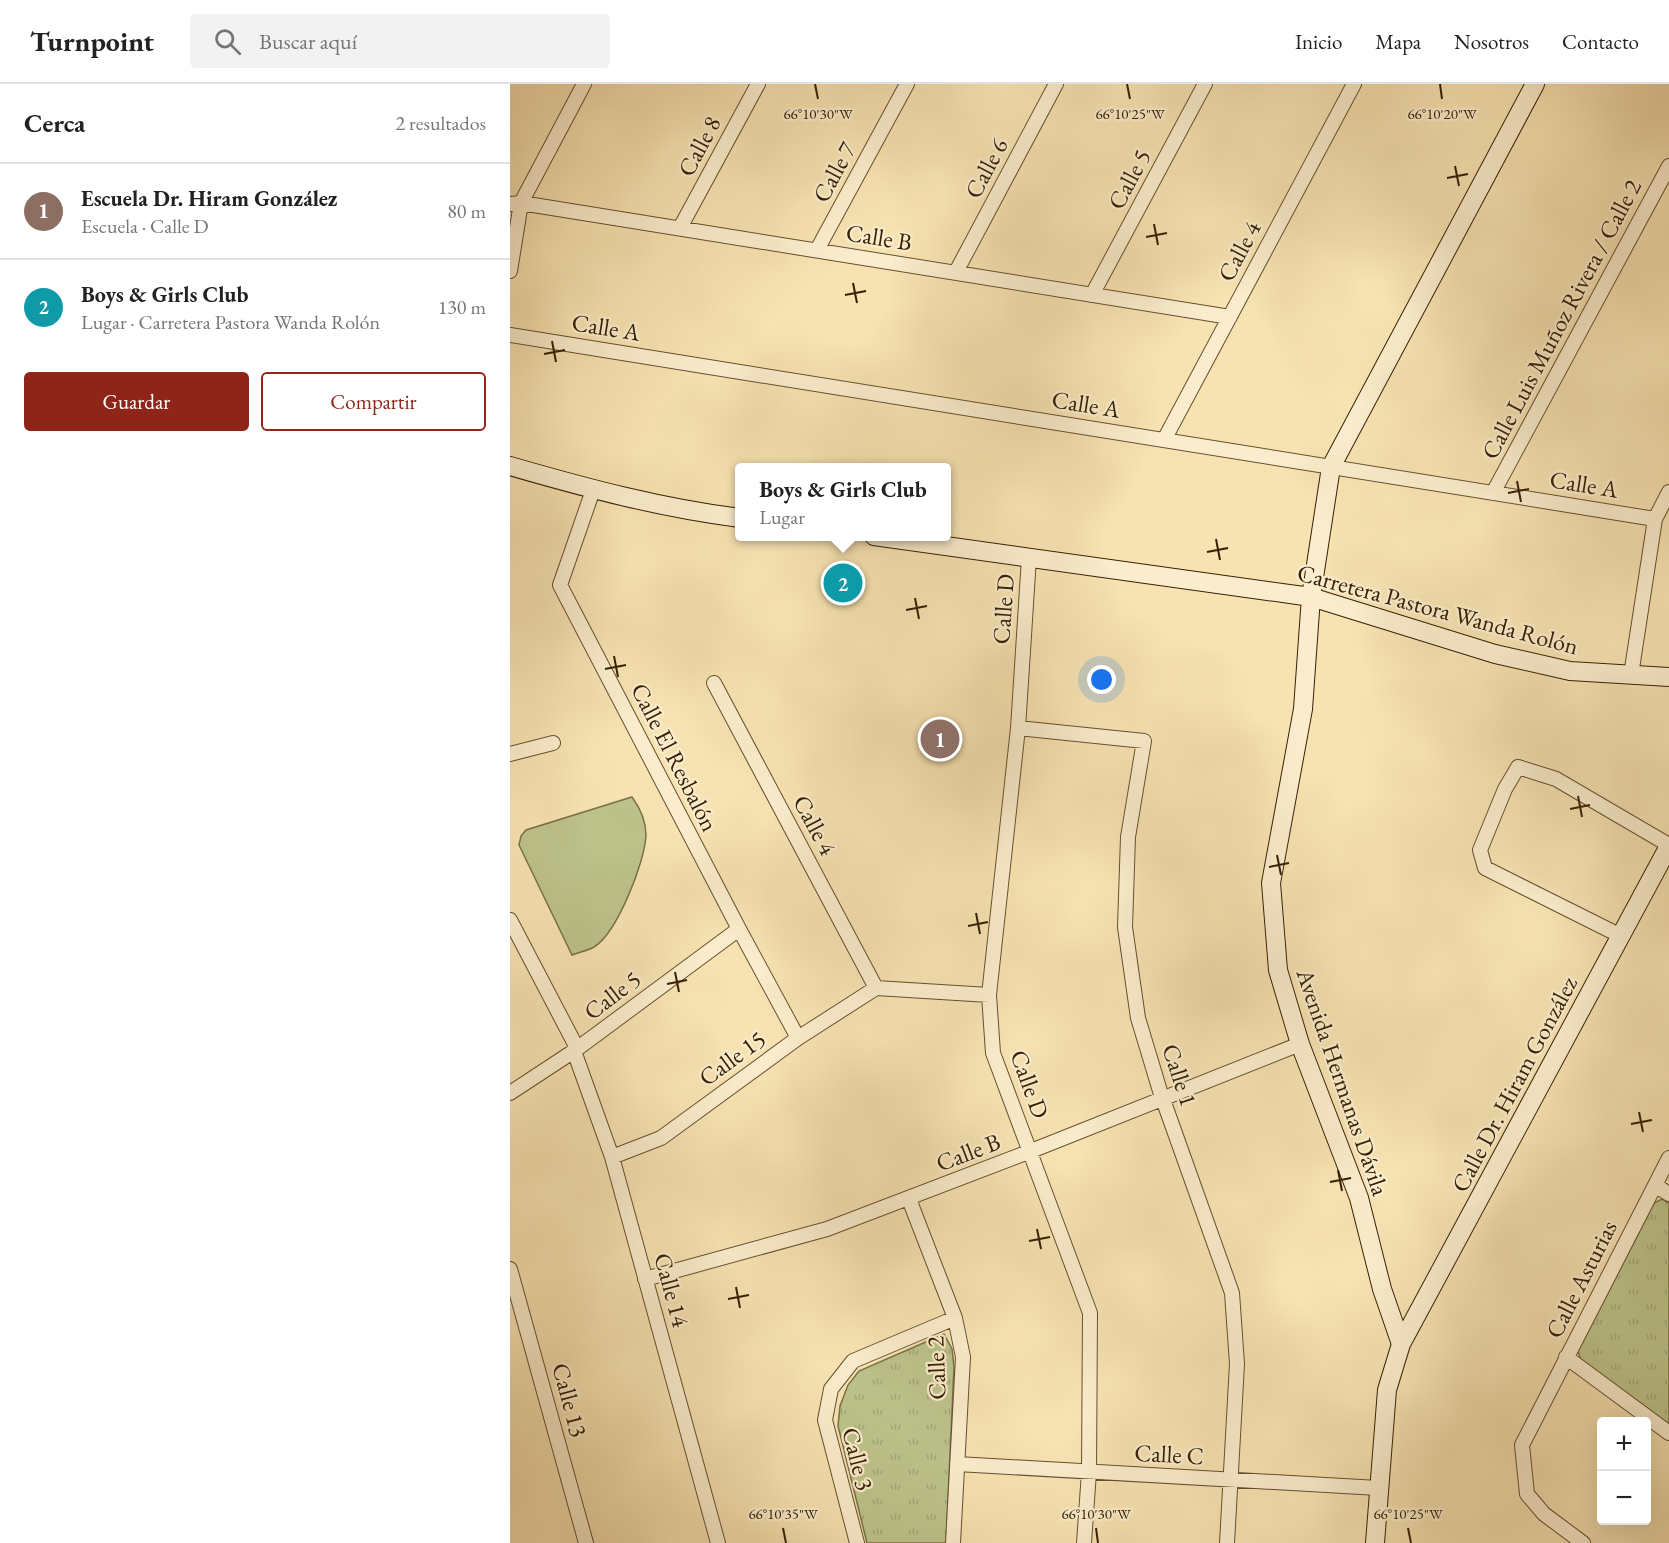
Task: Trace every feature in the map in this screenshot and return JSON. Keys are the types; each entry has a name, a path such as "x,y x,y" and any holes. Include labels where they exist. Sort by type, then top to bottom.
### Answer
{"street":[{"path":"510,271 515,203 584,84"},
{"name":"Calle 8","path":"680,228 758,84"},
{"name":"Calle 7","path":"817,250 907,84"},
{"name":"Calle 6","path":"956,272 1056,84"},
{"name":"Calle 5","path":"1092,295 1205,84"},
{"name":"Calle 4","path":"1164,440 1354,84"},
{"name":"Avenida Hermanas Dávila","path":"1401,1344 1382,1290 1359,1198 1300,1044 1278,970 1272,883 1303,709 1311,597 1331,467 1535,84"},
{"name":"Calle Luis Muñoz Rivera / Calle 2","path":"1494,493 1669,166"},
{"name":"Calle B","path":"515,203 1230,317"},
{"name":"Calle A","path":"510,335 1655,519"},
{"path":"510,466 593,490 689,511 735,517"},
{"name":"Calle El Resbalón","path":"593,490 560,585 630,731 798,1038"},
{"path":"1631,675 1655,519 1669,492"},
{"name":"Carretera Pastora Wanda Rolón","path":"904,541 1311,597 1495,654 1570,671 1669,677"},
{"name":"Calle D","path":"1029,558 1018,728 990,995 993,1053 1090,1313 1089,1472 1084,1543"},
{"name":"Calle 4","path":"714,683 876,987"},
{"name":"Calle 1","path":"1018,728 1144,741 1128,837 1125,927 1138,1018 1163,1098 1232,1293 1237,1364 1227,1543"},
{"path":"510,754 553,743"},
{"path":"1621,936 1485,868 1480,850 1505,789 1518,767 1556,779 1669,845"},
{"name":"Calle Dr. Hiram González","path":"1401,1344 1669,845"},
{"path":"510,920 575,1050"},
{"name":"Calle 5","path":"510,1093 575,1050 739,929"},
{"path":"876,987 990,995"},
{"name":"Calle 15","path":"612,1157 660,1138 798,1038 876,987"},
{"name":"Calle B","path":"645,1279 827,1229 909,1199 1300,1044"},
{"name":"Calle 14","path":"575,1050 612,1157 718,1543"},
{"name":"Calle Asturias","path":"1583,1543 1544,1514 1527,1494 1522,1445 1669,1158"},
{"path":"1655,1185 1669,1194"},
{"name":"Calle 2","path":"909,1199 956,1318 963,1357 952,1543"},
{"name":"Calle 13","path":"510,1269 586,1543"},
{"name":"Calle 3","path":"857,1543 825,1420 831,1389 853,1361 956,1318"},
{"path":"1375,1543 1387,1390 1401,1344"},
{"path":"1566,1357 1669,1433"},
{"name":"Calle C","path":"957,1464 1378,1488"}],"green space":[{"path":"632,797 642,815 646,835 635,879 620,913 603,939 594,947 572,955 519,845 521,836 526,830"},
{"path":"1662,1199 1669,1203 1669,1427 1581,1361 1578,1351 1654,1203"},
{"path":"944,1334 952,1349 954,1367 946,1543 867,1543 838,1426 840,1406 848,1385 859,1371"}],"place":[{"name":"Boys & Girls Club","path":"843,583"},
{"name":"Escuela Dr. Hiram González","path":"940,739"}]}
